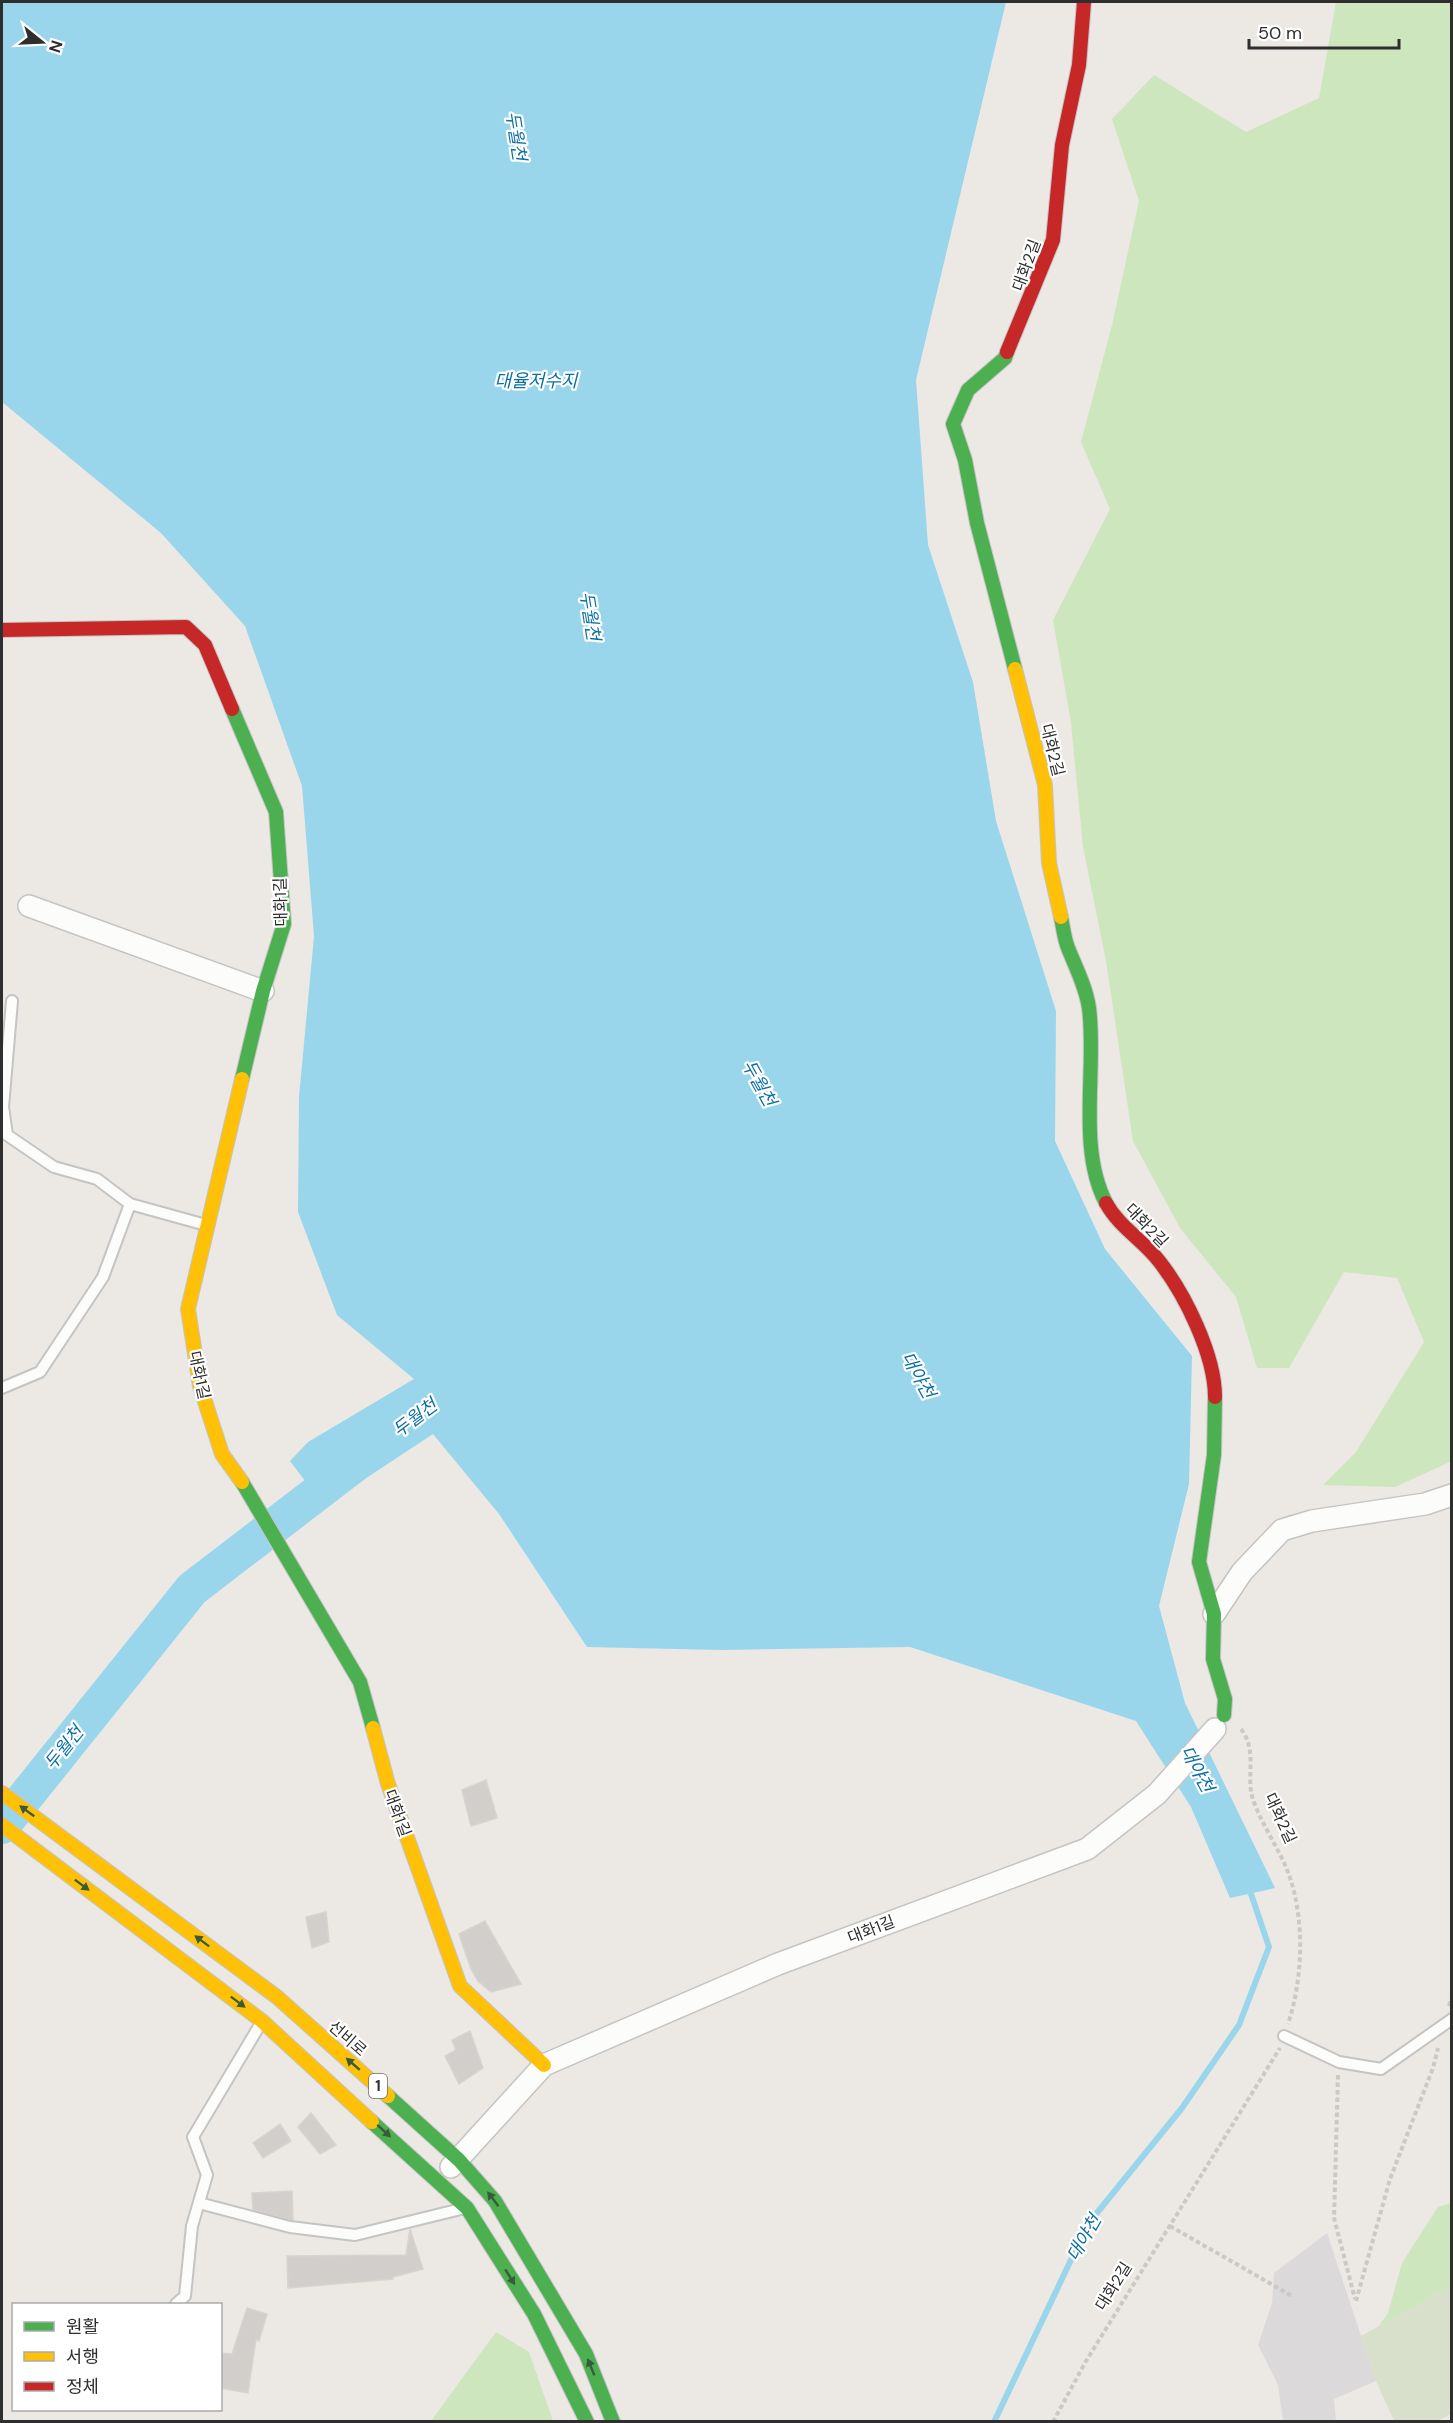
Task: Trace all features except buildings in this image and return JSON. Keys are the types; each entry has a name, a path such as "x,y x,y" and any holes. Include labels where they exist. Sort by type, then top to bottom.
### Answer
{"street":[{"name":"대화2길","path":"1084,2 1079,65 1073,103 1062,145 1053,240 1036,287 1005,357 968,390 953,424 965,460 976,523 1045,785 1049,863 1067,946 1078,969 1089,1008 1092,1146 1096,1184 1114,1217 1159,1261 1197,1325 1209,1353 1215,1388 1214,1455 1199,1562 1214,1614 1213,1659 1225,1699 1219,1722"},
{"name":"대화1길","path":"2,630 186,627 205,645 276,812 284,924 263,991 188,1309 200,1386 222,1454 254,1498 293,1571 360,1683 388,1784 460,1986 544,2065"},
{"path":"29,906 263,991"},
{"path":"1214,1614 1242,1572 1282,1530 1312,1521 1425,1504 1452,1496"},
{"name":"대화1길","path":"437,2181 459,2160 544,2065 778,1964 1087,1849 1157,1794 1219,1722"},
{"name":"선비로","path":"2,1793 277,1997 459,2160 495,2200 586,2354 613,2421"},
{"name":"1","path":"2,1824 262,2020 467,2208 534,2314 587,2421"}],"lane":[{"path":"12,1001 3,1107 6,1135 54,1167 97,1179 130,1204 209,1226"},
{"path":"2,1388 40,1372 103,1277 130,1204"},
{"path":"177,2303 184,2296 192,2226 207,2175 193,2137 262,2020"},
{"path":"1284,2036 1339,2062 1381,2069 1448,2022"},
{"path":"199,2203 290,2227 355,2235 467,2208"}],"path":[{"name":"대화2길","path":"1053,2421 1281,2047 1294,2005 1300,1929 1289,1875 1251,1793 1251,1756 1244,1731 1219,1722"},
{"path":"1339,2062 1334,2218 1356,2301 1390,2179 1433,2068 1448,2022 1452,1997"},
{"path":"1170,2226 1292,2296"}],"shaded area":[{"path":"1327,2233 1376,2381 1334,2399 1336,2421 1283,2421 1278,2385 1258,2345 1272,2303 1274,2273"}],"green space":[{"path":"1336,2 1452,2 1452,1461 1395,1487 1323,1485 1356,1452 1424,1342 1397,1278 1344,1272 1289,1368 1257,1368 1236,1297 1180,1228 1133,1141 1106,961 1083,847 1071,723 1053,620 1110,509 1081,442 1112,325 1139,201 1112,119 1154,75 1246,132 1319,98"},
{"path":"1451,2203 1451,2286 1379,2326 1388,2313 1402,2263 1438,2207"},
{"path":"1451,2286 1451,2414 1437,2421 1394,2421 1376,2381 1361,2336"},
{"path":"496,2332 529,2352 553,2421 431,2421"}],"water":[{"name":"대율저수지","path":"2,2 1006,2 916,380 928,545 973,682 996,821 1056,1011 1055,1141 1105,1249 1192,1356 1189,1484 1159,1606 1185,1703 1275,1888 1230,1898 1191,1807 1136,1721 910,1647 722,1650 587,1647 499,1514 433,1434 324,1506 290,1461 308,1442 414,1379 337,1315 298,1212 299,1097 314,936 302,786 245,626 161,533 2,402"}],"waterway":[{"name":"두월천","path":"2,1826 192,1589 355,1464"},
{"name":"대야천","path":"994,2422 1088,2224 1182,2108 1239,2025 1269,1947 1249,1888"}],"traffic: fast":[{"path":"1007,352 1005,358 968,390 953,424 965,460 977,523 1015,669"},
{"path":"232,709 276,812 284,924 263,991 242,1079"},
{"path":"1061,917 1067,944 1088,1000 1091,1032 1090,1133 1092,1158 1097,1181 1106,1203"},
{"path":"1215,1397 1214,1455 1199,1562 1214,1614 1213,1659 1225,1699 1224,1715"},
{"path":"242,1482 360,1682 373,1728"},
{"path":"388,2096 459,2160 495,2201 586,2354 613,2422"},
{"path":"372,2122 467,2208 534,2314 587,2422"}],"traffic: slow":[{"path":"1015,669 1045,785 1049,863 1061,917"},
{"path":"242,1079 188,1309 200,1386 222,1454 242,1482"},
{"path":"373,1728 388,1784 460,1986 544,2065"},
{"path":"2,1793 277,1997 388,2096"},
{"path":"2,1825 262,2021 372,2122"}],"traffic: jam":[{"path":"1007,352 1053,240 1062,145 1079,65 1084,2"},
{"path":"2,630 186,627 205,645 232,709"},
{"path":"1106,1203 1111,1212 1159,1261 1179,1290 1204,1344 1214,1380 1215,1397"}]}
